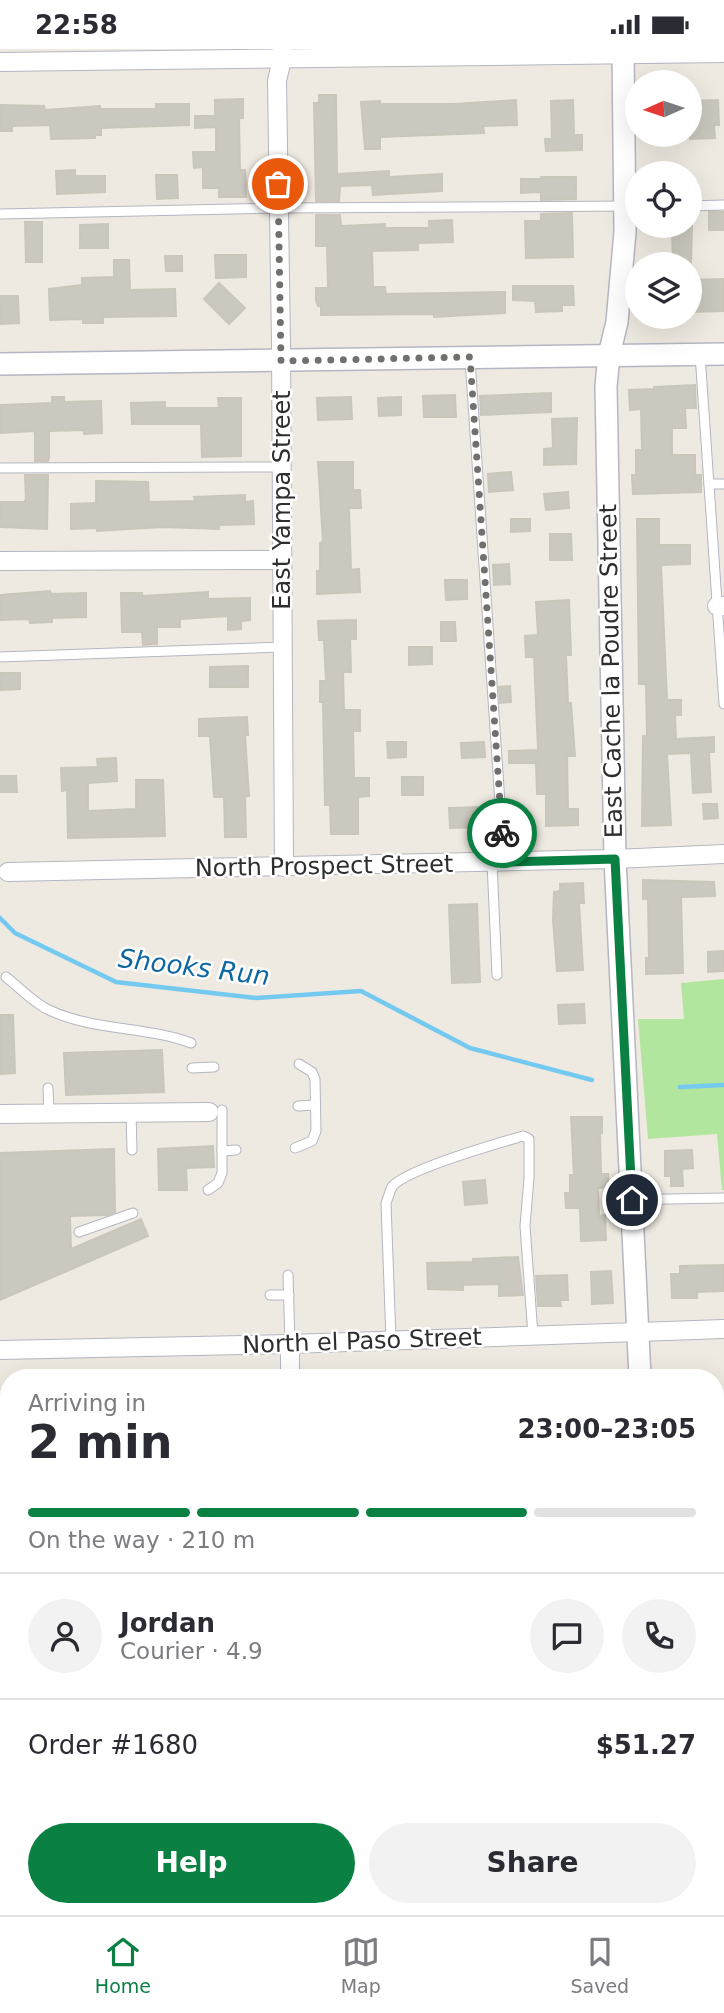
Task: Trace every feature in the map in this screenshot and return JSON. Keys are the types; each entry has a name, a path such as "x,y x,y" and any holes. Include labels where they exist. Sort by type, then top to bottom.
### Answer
{"street":[{"path":"0,62 282,54 623,51 724,53"},
{"name":"East Cache la Poudre Street","path":"623,51 629,161"},
{"name":"East Yampa Street","path":"282,54 277,81 284,867"},
{"name":"East Cache la Poudre Street","path":"627,238 606,386 624,1200 639,1331 640,1369"},
{"path":"0,364 724,354"},
{"path":"0,561 282,560"},
{"name":"North Prospect Street","path":"8,872 498,862 724,854"},
{"path":"0,1114 216,1111"},
{"name":"North el Paso Street","path":"0,1350 290,1344 724,1329"},
{"path":"290,1344 290,1369"}],"lane":[{"path":"702,205 724,205"},
{"path":"0,214 279,208 625,206"},
{"path":"700,354 720,606 724,704"},
{"path":"470,357 498,862 496,975"},
{"path":"0,468 282,467"},
{"path":"709,484 724,484"},
{"path":"0,657 282,647"},
{"path":"6,977 47,1009 75,1020 168,1034 191,1043"},
{"path":"295,1148 312,1141 316,1131 315,1079 312,1072 299,1065"},
{"path":"192,1068 214,1067"},
{"path":"48,1088 49,1114"},
{"path":"298,1107 315,1105"},
{"path":"208,1190 218,1183 222,1173 222,1151 216,1111"},
{"path":"131,1112 132,1150"},
{"path":"391,1340 386,1203 393,1187 404,1177 484,1147 523,1136 528,1139 529,1178 525,1226 533,1335"},
{"path":"222,1151 236,1150"},
{"path":"624,1200 724,1198"},
{"path":"79,1232 133,1213"},
{"path":"288,1275 290,1344"},
{"path":"270,1295 289,1294"}],"green space":[{"path":"724,979 722,1190 717,1134 648,1139 638,1019 684,1019 681,983"}],"building":[{"path":"319,95 336,95 337,174 389,171 389,177 442,174 442,191 373,195 372,185 340,186 339,201 316,201 314,103 319,103"},
{"path":"243,99 243,118 239,118 240,170 245,170 246,197 219,197 219,188 203,188 203,167 194,168 193,152 216,152 216,127 195,128 195,116 215,116 215,100"},
{"path":"516,100 517,125 483,126 484,133 380,137 380,149 365,149 361,102 453,104"},
{"path":"573,100 574,135 582,135 582,150 546,151 545,139 552,139 551,101"},
{"path":"718,100 719,125 714,125 715,138 702,139 702,101"},
{"path":"156,104 189,104 189,125 101,128 101,135 95,135 95,138 51,139 50,125 12,126 12,131 0,131 0,105 44,106 45,110 100,106 100,109 156,109"},
{"path":"75,170 75,176 105,176 105,192 57,194 56,171"},
{"path":"156,175 177,175 178,198 157,199"},
{"path":"576,177 576,199 541,200 541,192 521,193 521,179"},
{"path":"709,212 724,212 724,230 709,230"},
{"path":"572,213 573,257 526,258 525,221 541,221 541,214"},
{"path":"316,215 340,215 341,226 385,224 385,228 429,228 429,221 452,220 453,242 418,243 418,250 372,251 373,287 385,287 386,294 505,292 505,313 434,317 434,314 321,315 321,306 318,306 316,301 316,288 328,288 327,246 316,246"},
{"path":"25,222 42,222 42,262 26,262"},
{"path":"108,224 108,248 80,248 80,225"},
{"path":"672,238 692,238 691,252 673,252"},
{"path":"215,255 246,255 246,277 216,278"},
{"path":"165,256 182,256 182,271 166,271"},
{"path":"114,260 129,260 130,290 175,289 176,316 103,317 103,323 83,323 83,319 50,320 49,289 82,285 82,278 114,277"},
{"path":"723,279 723,311 702,312 702,280"},
{"path":"219,283 245,308 229,324 204,299"},
{"path":"513,286 573,286 574,305 562,305 562,311 536,312 535,301 513,300"},
{"path":"0,296 18,296 19,323 0,324"},
{"path":"695,385 696,408 685,408 686,428 672,428 672,455 695,455 695,475 701,475 701,492 633,494 632,475 636,475 636,450 642,450 641,409 630,410 629,390"},
{"path":"551,393 551,412 481,415 480,396"},
{"path":"455,395 456,417 424,417 423,396"},
{"path":"52,397 64,397 64,402 101,401 102,433 84,434 84,430 49,431 48,461 35,461 35,431 0,433 0,405 52,403"},
{"path":"351,397 352,419 318,420 317,398"},
{"path":"401,397 401,415 379,416 378,398"},
{"path":"218,398 241,398 241,456 202,457 201,424 132,424 131,403 165,402 165,408 219,408"},
{"path":"577,418 576,464 544,465 544,449 553,448 552,419"},
{"path":"318,462 353,462 353,490 360,490 361,508 349,508 351,570 359,569 360,592 317,594 320,543 323,542"},
{"path":"511,472 513,490 489,492 488,474"},
{"path":"25,475 48,475 47,529 0,527 0,502 24,502 26,499"},
{"path":"96,481 148,482 149,502 195,501 194,497 245,495 245,502 253,501 254,524 219,525 219,529 71,529 71,504 96,503"},
{"path":"568,492 569,508 546,510 544,494"},
{"path":"511,519 530,519 530,531 511,532"},
{"path":"637,519 659,519 659,545 690,545 690,564 661,565 667,700 681,700 681,715 675,715 676,739 714,737 714,752 709,752 711,792 693,793 691,753 667,754 671,825 642,826 643,736 647,736 646,684 639,684"},
{"path":"550,534 571,534 572,560 550,560"},
{"path":"509,564 510,584 494,585 493,565"},
{"path":"445,580 467,580 467,599 446,600"},
{"path":"50,591 51,594 86,593 86,617 52,618 52,622 30,623 29,619 0,620 0,595"},
{"path":"208,592 208,599 250,598 250,620 241,621 241,629 228,630 228,616 180,619 180,627 157,627 157,644 143,645 142,632 122,632 121,593 142,593 142,596"},
{"path":"569,600 571,655 566,655 568,703 571,703 575,756 567,756 568,809 578,809 578,825 546,826 546,794 537,794 536,763 509,763 509,751 538,750 534,657 526,657 525,636 538,635 536,602"},
{"path":"356,620 356,639 350,639 351,672 343,672 344,710 360,710 360,731 353,731 354,778 369,778 369,796 358,797 358,834 331,834 330,805 325,805 323,702 320,702 320,681 326,681 324,640 319,640 318,621"},
{"path":"441,622 455,622 456,641 441,641"},
{"path":"409,647 432,647 432,664 409,665"},
{"path":"248,666 248,687 210,687 210,667"},
{"path":"0,673 20,673 20,689 1,690"},
{"path":"510,686 511,702 500,703 499,687"},
{"path":"247,717 248,735 245,735 249,796 245,797 246,837 225,837 224,797 214,797 210,736 199,736 199,719"},
{"path":"387,742 406,742 406,757 388,758"},
{"path":"484,742 485,757 462,758 461,743"},
{"path":"116,758 117,781 88,783 88,811 136,809 136,780 163,780 165,836 68,838 67,790 62,791 61,768 98,767 97,759"},
{"path":"0,776 16,776 17,792 0,792"},
{"path":"402,777 423,777 423,795 402,795"},
{"path":"703,804 717,804 718,818 704,819"},
{"path":"483,807 483,827 450,828 449,808"},
{"path":"643,880 714,882 715,896 681,897 683,973 646,974 646,958 649,958 648,899 643,899"},
{"path":"583,883 584,903 579,903 583,970 557,971 554,892 560,891 560,884"},
{"path":"477,904 480,982 452,983 449,905"},
{"path":"724,951 724,971 708,972 708,952"},
{"path":"584,1004 585,1023 559,1024 558,1005"},
{"path":"0,1015 13,1015 15,1073 0,1074"},
{"path":"162,1050 164,1092 66,1095 64,1053"},
{"path":"571,1117 602,1117 601,1174 608,1174 609,1187 598,1188 599,1216 605,1215 606,1240 581,1241 580,1208 566,1208 565,1193 570,1193 570,1175 574,1175"},
{"path":"213,1146 214,1167 186,1168 187,1190 159,1190 158,1149"},
{"path":"114,1149 115,1212 107,1215 70,1216 71,1249 141,1219 148,1236 0,1300 0,1153"},
{"path":"692,1150 693,1168 682,1169 683,1186 671,1186 671,1176 665,1176 665,1151"},
{"path":"485,1180 487,1203 465,1205 463,1182"},
{"path":"518,1257 523,1295 499,1296 499,1284 463,1285 463,1290 428,1289 427,1263"},
{"path":"724,1265 724,1291 697,1292 697,1298 672,1298 671,1274 680,1274 680,1266"},
{"path":"611,1271 613,1303 592,1304 591,1272"},
{"path":"567,1275 568,1300 560,1300 561,1306 538,1306 536,1276"}],"waterway":[{"name":"Shooks Run","path":"0,918 15,933 116,982 256,998 361,991 470,1048 592,1080"},
{"name":"Shooks Run","path":"680,1087 724,1085"}],"way so far":[{"path":"278,184 281,361 470,357 502,833"}],"route":[{"path":"502,833 504,862 615,859 632,1200"}]}
